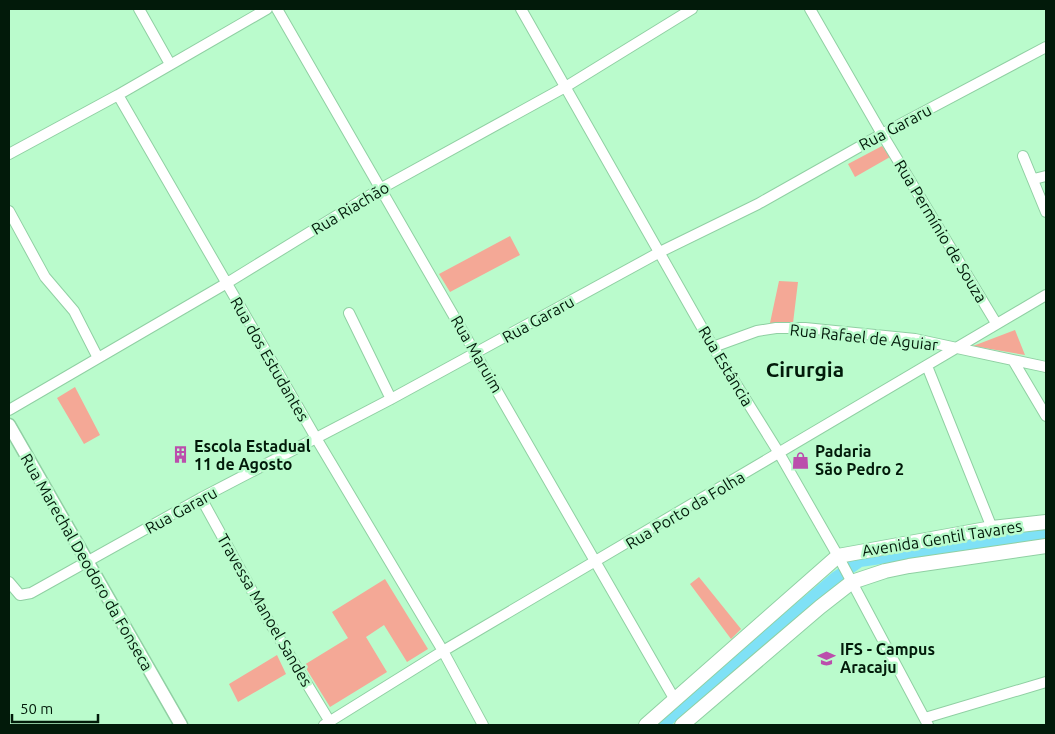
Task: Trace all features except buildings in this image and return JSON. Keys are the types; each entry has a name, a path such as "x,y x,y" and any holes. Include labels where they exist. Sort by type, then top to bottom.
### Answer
{"main road":[{"name":"Avenida Gentil Tavares","path":"839,558 992,528 1046,522"},
{"name":"Avenida Gentil Tavares","path":"852,581 901,568 1046,546"},
{"path":"646,725 839,558"},
{"path":"683,725 852,581"}],"street":[{"path":"139,9 170,64"},
{"path":"9,154 118,95 267,9"},
{"name":"Rua Maruim","path":"277,9 675,700"},
{"name":"Rua Estância","path":"521,9 567,86 713,347 779,453 839,558 926,722"},
{"name":"Rua Riachão","path":"9,410 227,283 380,189 567,86 692,9"},
{"name":"Rua Permínio de Souza","path":"810,9 882,134 996,323"},
{"name":"Rua Gararu","path":"9,582 20,594 31,593 201,498 391,399 660,252 758,204 882,134 1046,47"},
{"name":"Rua dos Estudantes","path":"118,95 316,438 443,651 483,725"},
{"path":"1023,156 1046,212"},
{"path":"1034,179 1046,176"},
{"path":"9,211 50,285 74,311 98,358"},
{"name":"Rua Porto da Folha","path":"327,724 443,651 1046,295"},
{"path":"350,314 391,399"},
{"name":"Rua Rafael de Aguiar","path":"713,347 757,331 776,328 806,328 915,339 1014,362 1046,367"},
{"path":"1014,362 1046,416"},
{"path":"927,366 992,528"},
{"name":"Rua Marechal Deodoro da Fonseca","path":"9,425 181,725"},
{"name":"Travessa Manoel Sandes","path":"201,498 327,724"},
{"path":"926,722 1046,682"}],"shaded area":[{"path":"882,146 890,157 855,177 848,164"},
{"path":"510,236 520,255 450,292 439,274"},
{"path":"779,281 798,282 793,323 770,323"},
{"path":"1015,330 1025,355 973,346"},
{"path":"75,387 100,435 84,444 57,398"},
{"path":"699,577 741,629 731,639 690,584"},
{"path":"385,579 428,649 407,662 384,625 366,637 387,672 330,707 304,665 348,638 332,612"},
{"path":"277,655 286,674 238,702 229,684"}],"waterway":[{"path":"662,725 835,578 860,561 1046,534"}],"place":[{"name":"Escola Estadual 11 de Agosto","path":"180,455"},
{"name":"Padaria São Pedro 2","path":"801,460"},
{"name":"IFS - Campus Aracaju","path":"826,658"}],"district":[{"name":"Cirurgia","path":"805,369"}]}
